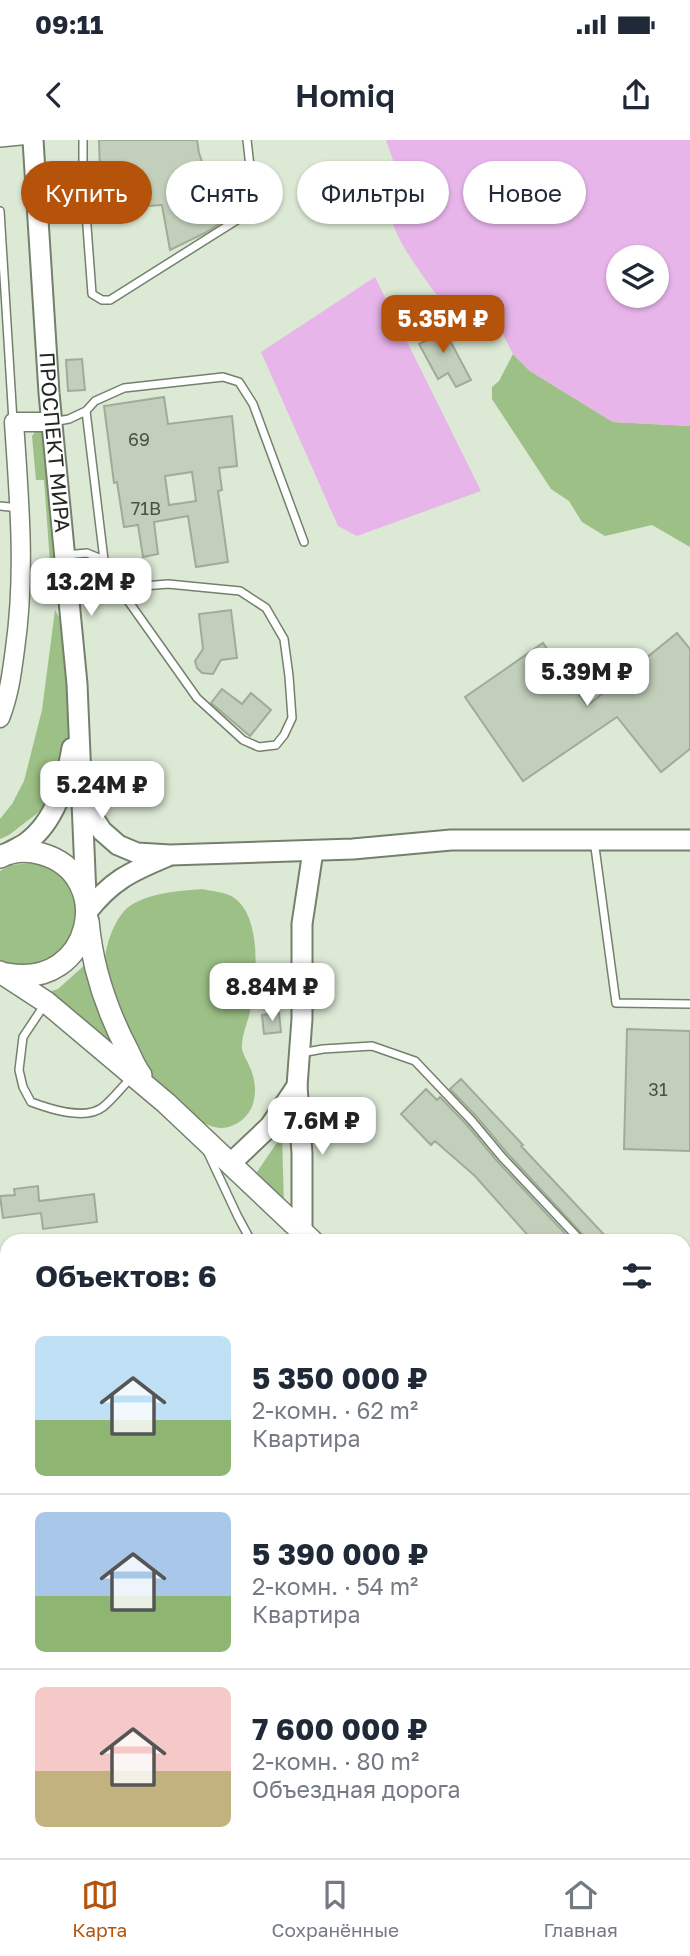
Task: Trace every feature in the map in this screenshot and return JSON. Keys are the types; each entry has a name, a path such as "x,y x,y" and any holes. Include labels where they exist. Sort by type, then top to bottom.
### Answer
{"main road":[{"name":"ПРОСПЕКТ МИРА","path":"33,140 34,161"},
{"name":"ПРОСПЕКТ МИРА","path":"38,224 51,422 77,684 89,935 106,1001 119,1035 138,1071 166,1102"},
{"path":"2,855 27,842 53,812 61,793 73,743 77,684"},
{"path":"81,788 91,814 102,831 118,845 137,853 170,855 313,851 451,841 690,840"},
{"path":"0,971 33,976 57,967 76,949 83,936 87,912 83,891 67,868 47,855 35,852 21,851 2,855"},
{"path":"307,1234 297,1086 301,1054 302,924 313,851"},
{"path":"87,912 108,887 135,870 170,855"},
{"path":"0,971 46,1002 166,1102 305,1234"},
{"path":"231,1163 270,1126 297,1086"}],"street":[{"path":"0,718 13,669 22,569 13,422 51,422"}],"lane":[{"path":"0,143 33,140"},
{"path":"83,140 83,161"},
{"path":"87,224 92,294 102,300 110,300 247,213 254,202 247,140"},
{"path":"0,211 13,422"},
{"path":"51,422 69,419 86,411 95,401 124,388 223,377 239,383 253,404 304,542"},
{"path":"86,411 104,560 119,588 197,698 243,740 259,747 276,745 292,718 289,676 284,639 266,608 240,592 168,584 119,588"},
{"path":"0,506 20,508"},
{"path":"64,555 86,553 104,560"},
{"path":"594,839 616,1003 690,1004"},
{"path":"46,1002 23,1037 19,1070 23,1087 31,1102 66,1113 87,1113 100,1109 134,1075"},
{"path":"301,1054 323,1049 372,1046 415,1061 574,1234"},
{"path":"201,1136 247,1234"}],"green space":[{"path":"513,354 530,371 613,422 690,426 690,547 652,525 605,536 582,522 569,501 551,489 492,399 492,387 499,381"},
{"path":"39,431 44,432 57,563 50,563 44,480 36,480 32,436"},
{"path":"55,610 65,628 70,699 68,746 51,796 39,812 0,839 0,819 12,804 24,781 42,710"},
{"path":"33,863 51,870 66,882 73,897 76,923 66,946 57,955 34,965 18,966 0,960 0,871 10,865"},
{"path":"202,889 230,895 242,906 249,918 255,948 253,994 242,1044 254,1078 254,1099 251,1109 241,1121 221,1128 211,1126 190,1114 158,1085 144,1067 120,1016 105,962 111,934 126,909 152,896"},
{"path":"88,962 110,1043 45,993 58,989"},
{"path":"282,1135 284,1208 253,1178"}],"shaded area":[{"path":"386,140 690,140 690,426 613,422 530,371 513,354 493,315 451,315 397,234 393,224 449,224 449,161 393,161"},
{"path":"375,277 481,491 357,536 338,526 261,352"}],"building":[{"path":"99,140 197,140 202,161 166,161 166,224 219,224 170,250 162,205 152,206 152,161 100,161"},
{"path":"438,318 471,380 456,387 448,373 438,379 419,344 431,338 424,325"},
{"path":"82,359 85,390 68,391 66,360"},
{"path":"164,397 168,424 232,416 237,466 219,468 222,490 218,491 228,562 196,567 188,516 154,522 158,554 143,557 138,525 124,527 117,482 114,483 104,406","holes":["192,472 196,501 169,505 165,476"]},
{"path":"132,559 135,578 122,580 117,561"},
{"path":"231,610 237,658 221,660 213,674 202,673 195,661 203,649 199,614"},
{"path":"677,633 690,649 690,749 661,772 617,717 523,781 465,697 543,643 587,706"},
{"path":"222,689 242,704 251,693 271,710 250,736 211,703"},
{"path":"279,1013 281,1032 264,1034 262,1015"},
{"path":"627,1029 690,1031 690,1151 624,1149"},
{"path":"461,1079 603,1234 582,1234 450,1089"},
{"path":"426,1089 437,1100 440,1097 565,1234 527,1234 475,1176 435,1141 431,1145 401,1114"},
{"path":"38,1186 39,1201 94,1194 97,1222 43,1229 41,1213 3,1218 0,1196 15,1195 14,1189"}]}
